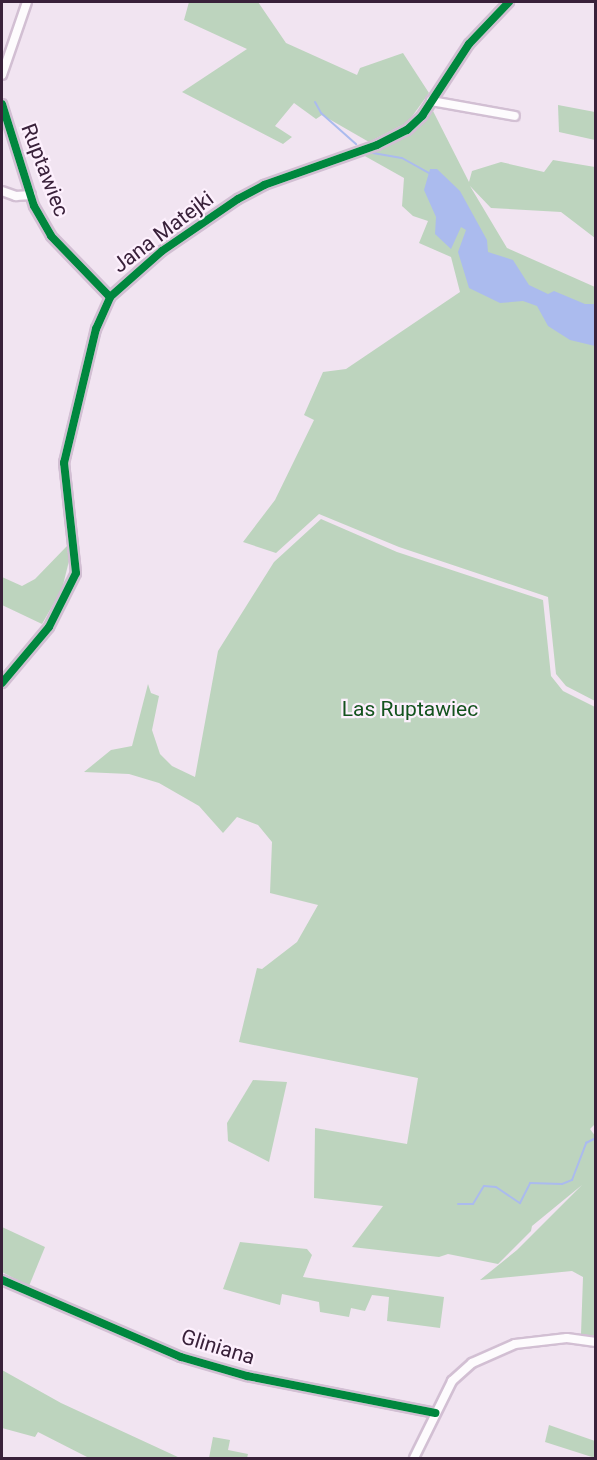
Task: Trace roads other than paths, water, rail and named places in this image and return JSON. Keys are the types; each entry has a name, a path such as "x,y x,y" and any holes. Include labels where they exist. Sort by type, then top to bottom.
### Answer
{"street":[{"path":"2,75 27,2"},
{"name":"Jana Matejki","path":"2,682 49,627 76,573 64,463 96,329 110,297 155,257 219,210 264,185 400,134 422,116 469,44 509,2"},
{"path":"431,101 515,116"},
{"name":"Ruptawiec","path":"2,104 31,195 51,236 110,297"},
{"path":"2,191 15,196 31,195"},
{"name":"Gliniana","path":"2,1280 181,1357 247,1376 435,1413"},
{"path":"414,1458 452,1381 493,1351 515,1344 567,1338 596,1342"}],"water":[{"path":"430,169 437,169 460,191 487,240 488,252 513,260 529,285 548,294 554,291 585,304 595,304 595,346 570,340 548,326 537,306 523,301 500,303 469,288 458,252 466,230 461,227 451,249 435,234 436,217 424,190"}],"waterway":[{"path":"315,102 321,113 356,144"},
{"path":"373,153 402,158 429,173"},
{"path":"458,1204 473,1204 484,1186 496,1187 520,1203 530,1183 562,1184 572,1180 586,1143 596,1138"}],"park label":[{"name":"Las Ruptawiec","path":"410,709"}]}
